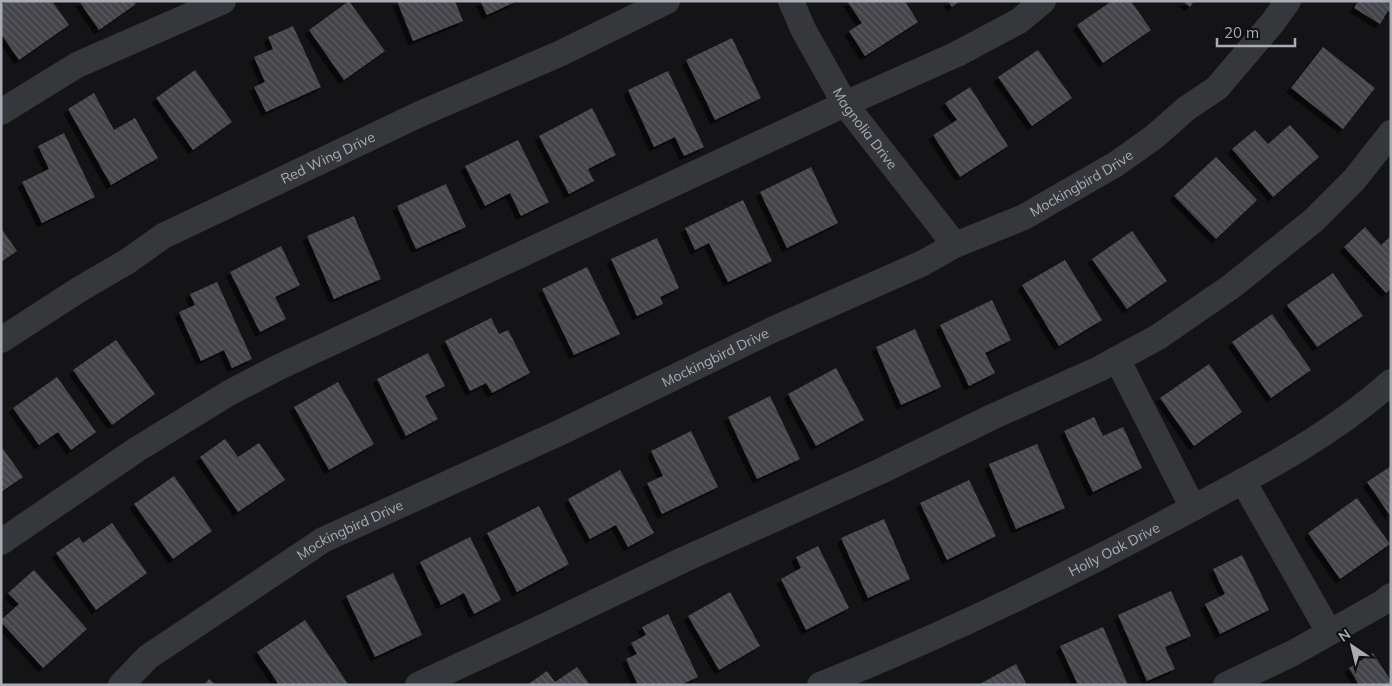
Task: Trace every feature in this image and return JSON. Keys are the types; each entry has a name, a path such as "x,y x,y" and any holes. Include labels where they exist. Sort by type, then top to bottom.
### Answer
{"street":[{"path":"1,112 77,65 223,1"},
{"name":"Red Wing Drive","path":"1,340 80,288 128,261 163,236 420,114 559,54 667,1"},
{"name":"Magnolia Drive","path":"791,1 803,29 845,104 955,245"},
{"path":"1,542 136,450 229,393 279,366 957,54 1018,21 1043,1"},
{"name":"Mockingbird Drive","path":"121,685 148,657 323,540 558,433 774,329 923,263 955,245 1024,217 1116,164 1154,137 1187,108 1217,88 1273,22 1288,1"},
{"path":"418,685 683,560 881,471 992,417 1099,369 1158,336 1232,286 1314,220 1354,180 1391,133"},
{"path":"1117,359 1193,508"},
{"name":"Holly Oak Drive","path":"820,685 878,662 1030,593 1243,482 1320,437 1391,382"},
{"path":"1243,482 1329,632"},
{"path":"1226,685 1293,653 1382,603 1391,596"}],"building":[{"path":"7,1 52,1 69,25 19,60 1,34 1,5"},
{"path":"79,1 134,1 136,4 99,30"},
{"path":"349,1 385,51 344,80 309,30"},
{"path":"397,1 455,1 463,21 413,41"},
{"path":"480,1 517,1 487,15"},
{"path":"847,1 905,1 918,22 865,56 849,31 862,23"},
{"path":"948,1 960,1 952,7"},
{"path":"1112,1 1131,1 1151,30 1103,63 1077,25"},
{"path":"1182,1 1194,1 1190,7"},
{"path":"1358,1 1391,1 1391,13 1388,11 1380,24 1354,8"},
{"path":"293,26 321,87 266,112 254,87 265,82 254,57 273,49 268,37"},
{"path":"732,38 761,98 715,120 686,60"},
{"path":"1323,47 1375,88 1343,129 1291,88"},
{"path":"1038,50 1072,98 1032,126 998,77"},
{"path":"195,70 232,122 193,150 156,98"},
{"path":"668,71 704,147 684,156 675,137 654,147 628,90"},
{"path":"970,87 1008,146 960,177 933,135 957,120 945,103"},
{"path":"94,93 114,130 135,118 158,158 111,185 68,109"},
{"path":"592,108 616,155 588,169 594,181 569,194 539,136"},
{"path":"1290,125 1319,157 1273,197 1232,149 1255,130 1268,144"},
{"path":"64,133 95,197 42,223 22,182 49,169 38,146"},
{"path":"518,140 549,202 521,216 510,193 485,206 465,166"},
{"path":"1216,157 1257,200 1216,239 1174,196"},
{"path":"811,167 838,223 787,248 760,192"},
{"path":"446,184 466,227 416,249 397,206"},
{"path":"743,200 772,261 728,282 709,243 695,250 685,228"},
{"path":"354,216 381,279 334,299 307,236"},
{"path":"1365,227 1381,245 1391,236 1391,289 1386,293 1344,247"},
{"path":"1,228 17,251 1,262"},
{"path":"1132,231 1167,281 1127,309 1092,259"},
{"path":"657,238 679,288 660,297 663,304 637,316 611,259"},
{"path":"281,246 300,285 275,297 286,319 260,332 230,272"},
{"path":"1065,260 1102,320 1059,346 1022,285"},
{"path":"587,267 620,334 574,355 542,289"},
{"path":"1333,273 1363,316 1317,347 1287,305"},
{"path":"217,282 252,359 232,368 224,350 201,361 179,312 195,305 190,294"},
{"path":"992,300 1011,340 985,353 995,373 969,386 940,325"},
{"path":"1272,314 1311,370 1271,398 1232,342"},
{"path":"491,318 499,334 508,330 530,373 492,393 486,383 470,391 445,341"},
{"path":"915,329 941,387 901,405 876,347"},
{"path":"116,340 155,394 112,425 73,370"},
{"path":"428,353 445,386 425,396 438,419 406,436 377,379"},
{"path":"1209,364 1242,412 1194,446 1160,398"},
{"path":"836,368 864,420 816,446 788,394"},
{"path":"57,377 96,432 71,450 58,432 39,445 13,408"},
{"path":"338,382 374,444 329,470 294,407"},
{"path":"770,396 800,459 757,479 728,417"},
{"path":"1094,417 1103,436 1123,427 1142,468 1093,492 1064,431"},
{"path":"691,431 718,487 662,514 647,483 663,476 651,451"},
{"path":"225,439 238,457 259,443 285,480 238,512 200,457"},
{"path":"1037,444 1065,508 1016,529 989,464"},
{"path":"1,446 23,477 1,492"},
{"path":"1391,466 1391,517 1367,482"},
{"path":"620,470 654,533 628,547 616,525 590,539 568,499"},
{"path":"174,476 212,531 173,559 134,504"},
{"path":"969,480 996,536 947,560 920,503"},
{"path":"1357,498 1390,544 1340,579 1308,533"},
{"path":"539,506 569,564 517,592 487,533"},
{"path":"884,519 910,579 868,598 841,538"},
{"path":"112,523 147,573 96,610 56,553 79,537 83,543"},
{"path":"470,537 501,600 474,614 464,593 441,605 420,562"},
{"path":"818,546 849,608 806,630 781,579 801,568 796,557"},
{"path":"1242,555 1269,610 1220,634 1205,604 1225,594 1213,569"},
{"path":"34,570 87,629 43,668 1,622 19,604 8,593"},
{"path":"393,573 422,635 375,657 346,596"},
{"path":"1171,591 1191,636 1165,647 1175,669 1147,681 1118,615"},
{"path":"730,592 760,646 719,670 688,616"},
{"path":"668,614 698,677 680,685 638,685 626,659 637,654 631,643 646,635 642,627"},
{"path":"305,620 348,684 279,685 257,652"},
{"path":"1103,627 1128,685 1078,685 1060,646"},
{"path":"1373,653 1391,681 1391,685 1359,685 1349,668"},
{"path":"1016,664 1027,685 978,685"},
{"path":"577,667 590,685 527,685 547,671 555,682"},
{"path":"209,679 216,685 204,685"}]}
